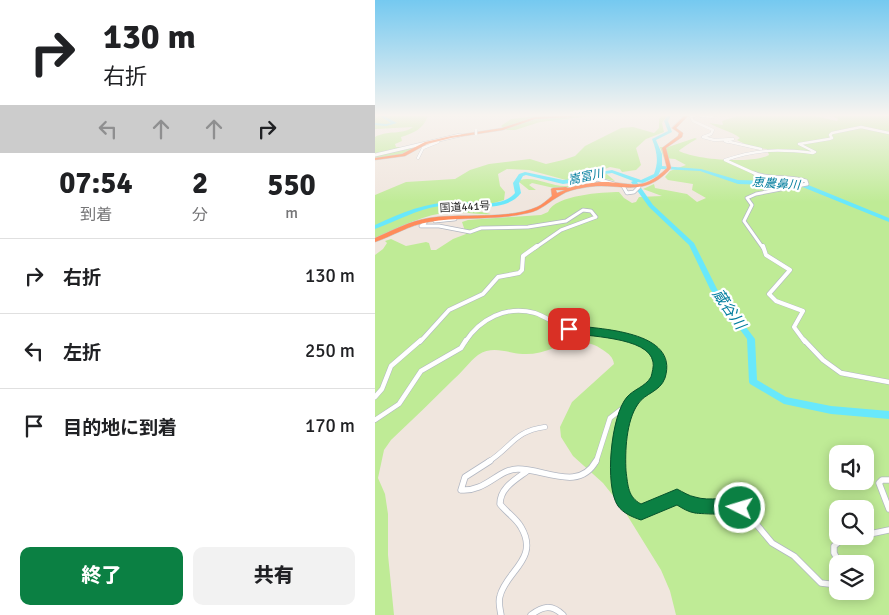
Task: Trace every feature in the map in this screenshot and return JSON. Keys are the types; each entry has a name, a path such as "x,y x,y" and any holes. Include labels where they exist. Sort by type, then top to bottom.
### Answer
{"highway":[{"path":"375,159 403,155 423,145"},
{"name":"国道441号","path":"375,240 421,221 525,213 544,207 555,197 573,188 588,185 614,184 639,187 653,182 669,168 665,148 669,145"}],"main road":[{"path":"375,155 394,153 416,145"}],"street":[{"path":"418,158 423,148 431,145"},
{"path":"744,145 749,148 764,150"},
{"path":"800,145 815,152 780,148 725,160 753,174 765,177 800,178 807,183 804,186 747,197 752,205 744,220 762,244 766,255 790,270 787,276 769,294 776,301 803,311 804,313 794,327 795,331 831,367 847,375 889,382"},
{"path":"375,397 381,389 388,370 423,339 449,310 459,303 483,294 498,277 519,273 523,256 548,238 570,226 596,217 591,211 583,210 566,221 550,224 481,228 470,232 439,226 424,227 421,225 459,218"},
{"path":"375,420 399,404 421,371 461,348 481,321 509,312 533,313 569,329 622,336 647,343 660,361 660,370 653,385 610,418 606,426 600,454 589,471 574,479 527,470 507,471 479,489 469,492 461,490 465,477 496,457 522,432 545,427"},
{"path":"632,400 621,430 618,467 623,499 628,506 641,512 677,497 695,506 727,505 740,508 747,513 773,543 794,556 821,584 829,584"},
{"path":"501,615 498,606 498,596 516,573 525,558 527,548 525,533 520,524 499,506 498,498 501,491 527,470"},
{"path":"889,480 882,480 879,483 889,509"},
{"path":"874,532 889,530"},
{"path":"531,615 545,606 551,606 563,615"}],"green space":[{"path":"375,145 416,147 400,155 375,158"},
{"path":"640,145 636,148 641,165 636,170 622,172 620,169 610,167 602,170 615,181 598,177 592,178 580,186 554,188 532,183 529,185 536,190 529,190 519,182 520,180 527,179 563,186 577,183 529,170 507,169 498,174 500,186 505,192 504,200 477,208 477,211 491,214 452,212 432,215 375,238 375,195 406,182 455,179 470,170 489,164 530,159 546,164 575,156 585,146"},
{"path":"688,145 679,151 698,157 724,160 761,158 769,155 767,149 746,145 889,145 889,615 676,615 670,591 661,570 622,507 603,483 573,456 561,437 560,427 572,402 614,364 612,358 605,351 583,342 563,345 533,354 489,350 478,355 391,440 384,450 378,478 385,494 388,514 388,555 394,615 375,615 375,255 383,249 387,243 385,241 391,239 406,246 426,242 429,243 431,250 436,250 453,239 466,234 462,222 468,220 541,215 548,212 552,206 569,198 602,193 619,192 632,203 636,202 639,197 662,196 643,189 654,184 655,188 687,194 697,202 706,198 692,190 693,184 668,180 665,177 670,171 686,165 675,159 664,158 660,147"}],"waterway":[{"name":"嵩富川","path":"656,145 660,154 659,167"},
{"name":"嵩富川","path":"375,227 407,213 432,205 449,203 483,205 505,203 513,199 518,193 516,183 521,175 525,173 563,182 585,179 596,174 612,171 641,182 656,175 659,167"},
{"name":"恵農鼻川","path":"659,167 701,170 738,182 801,184 889,220"},
{"name":"蔵谷川","path":"634,182 651,206 692,244 714,289 751,339 753,382 784,400 831,410 889,415"}],"route":[{"path":"569,329 639,340 647,343 652,348 660,361 658,378 653,385 632,400 621,430 618,467 623,499 628,506 635,511 641,512 652,509 670,498 677,497 695,506 727,505 740,508"}]}
